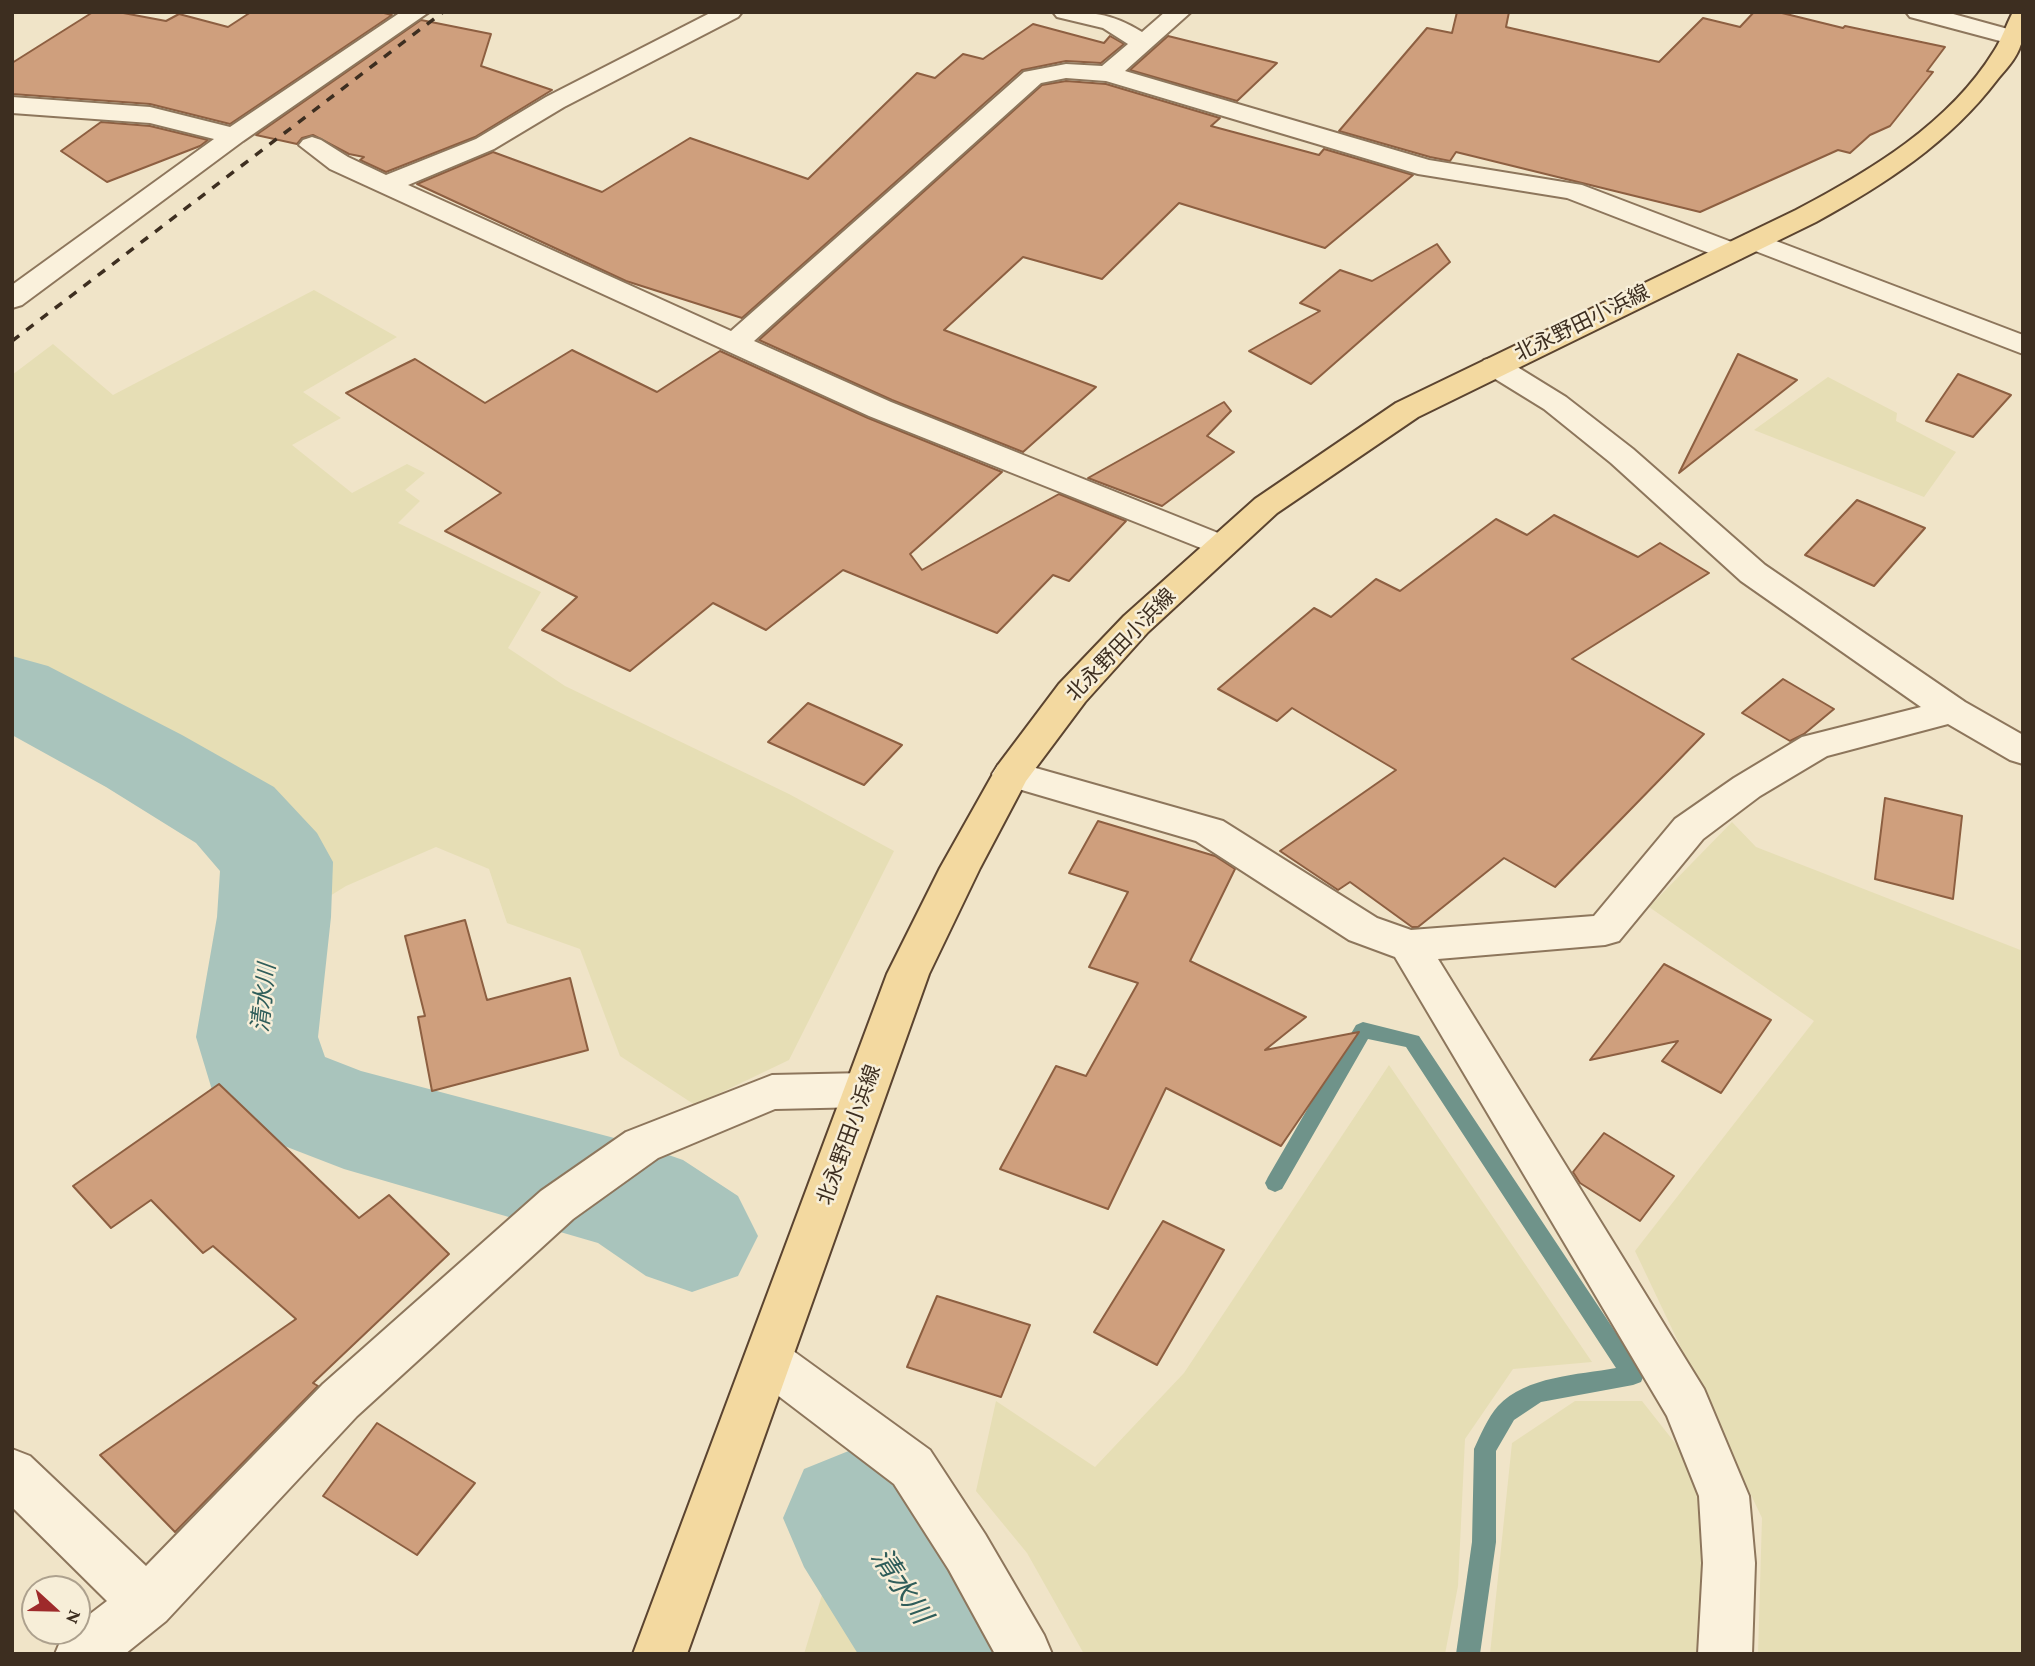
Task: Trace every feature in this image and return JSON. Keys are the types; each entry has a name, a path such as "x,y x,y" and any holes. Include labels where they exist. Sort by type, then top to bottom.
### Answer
{"main road":[{"name":"北永野田小浜線","path":"660,1654 908,974 960,867 1011,774 1072,693 1136,624 1266,506 1335,458 1407,410 1869,182 1945,125 2018,40"}],"street":[{"path":"12,299 234,136 418,12"},
{"path":"388,184 485,144 555,103 730,12"},
{"path":"1065,12 1111,23 1143,43"},
{"path":"1108,74 1179,12"},
{"path":"1917,12 2018,40"},
{"path":"734,344 1034,77 1066,71 1108,74 1427,168 1573,191 1743,246 2023,345"},
{"path":"12,104 150,116 234,136"},
{"path":"312,145 339,163 475,227 880,409 1222,546"},
{"path":"1495,366 1555,403 1622,456 1753,573 1952,711 2023,751"},
{"path":"1011,774 1209,831 1363,929 1409,946 1605,930 1689,829 1747,787 1815,746 1952,711"},
{"path":"1409,946 1687,1405 1724,1496 1729,1563 1725,1654"},
{"path":"82,1654 147,1603 340,1400 557,1205 642,1145 772,1092 865,1090"},
{"path":"768,1360 912,1466 967,1552 1025,1654"},
{"path":"12,1473 147,1603"}],"shaded area":[{"path":"314,290 397,337 303,392 341,418 292,445 352,493 407,464 425,473 405,490 420,501 398,523 541,592 508,648 565,686 789,794 894,851 789,1060 695,1105 620,1056 580,949 507,923 489,869 436,847 346,886 291,920 287,854 208,771 12,674 12,375 53,344 113,395"},
{"path":"1828,377 1897,413 1896,421 1956,452 1924,497 1754,430"},
{"path":"1732,822 1756,847 2023,951 2023,1654 1758,1654 1762,1518 1635,1251 1814,1021 1649,907"},
{"path":"1389,1065 1592,1362 1513,1369 1465,1439 1458,1586 1445,1654 1084,1654 1027,1553 976,1491 996,1401 1095,1467 1184,1373"},
{"path":"1575,1401 1642,1401 1690,1462 1719,1589 1714,1654 1490,1654 1512,1443"},
{"path":"839,1539 906,1654 804,1654"}],"building":[{"path":"93,12 118,12 166,21 179,14 228,27 251,12 380,12 392,15 230,124 150,104 12,94 12,63"},
{"path":"1457,12 1509,12 1506,27 1659,62 1703,18 1740,27 1754,12 1778,12 1843,28 1845,26 1945,47 1927,71 1933,72 1890,126 1870,135 1850,153 1838,150 1700,212 1456,152 1450,161 1430,157 1339,131 1427,28 1452,33"},
{"path":"421,20 491,34 481,66 552,90 475,137 386,172 360,160 364,157 349,154 313,135 302,138 297,144 256,135"},
{"path":"1033,24 1104,43 1110,36 1124,44 1101,63 1066,61 1022,70 742,318 626,281 417,184 493,152 602,192 690,138 808,179 917,73 935,78 963,54 983,59"},
{"path":"1168,36 1277,63 1237,101 1130,70"},
{"path":"1066,81 1106,84 1220,118 1211,126 1319,155 1324,149 1413,175 1325,248 1179,203 1102,279 1023,257 944,330 1096,387 1023,452 892,400 759,340 1042,85"},
{"path":"101,122 150,126 208,140 200,146 107,182 61,151"},
{"path":"1437,244 1450,262 1311,384 1249,351 1320,311 1300,303 1340,270 1372,281"},
{"path":"572,350 657,392 720,351 868,418 1002,472 910,554 922,570 1059,494 1126,521 1069,581 1053,575 997,633 843,570 766,630 713,603 630,671 542,630 577,597 445,531 501,493 346,393 415,359 485,403"},
{"path":"1738,354 1797,380 1679,473"},
{"path":"1958,374 2011,395 1973,437 1926,421"},
{"path":"1224,402 1231,411 1207,436 1234,452 1162,506 1088,478"},
{"path":"1857,500 1925,528 1874,586 1805,555"},
{"path":"1554,515 1638,557 1660,543 1709,573 1572,659 1704,734 1555,887 1504,858 1418,927 1412,927 1350,882 1338,890 1280,851 1396,770 1292,708 1277,721 1218,689 1314,608 1331,617 1376,579 1400,591 1496,519 1527,535"},
{"path":"1783,679 1834,709 1804,734 1790,741 1742,713"},
{"path":"808,703 902,745 864,785 768,742"},
{"path":"1885,798 1962,816 1953,899 1875,879"},
{"path":"1098,821 1215,856 1235,869 1190,961 1306,1017 1265,1050 1359,1032 1281,1146 1166,1088 1108,1209 1000,1169 1056,1066 1086,1076 1138,983 1089,967 1128,892 1069,873"},
{"path":"465,920 487,1000 570,978 588,1050 432,1091 418,1017 425,1016 405,936"},
{"path":"1664,964 1771,1020 1721,1093 1662,1061 1678,1041 1590,1060"},
{"path":"219,1084 359,1218 389,1195 449,1254 313,1383 318,1386 175,1532 100,1455 296,1319 213,1246 203,1253 151,1200 111,1228 73,1186"},
{"path":"1604,1133 1674,1176 1640,1221 1580,1183 1573,1172"},
{"path":"1163,1221 1224,1250 1157,1365 1094,1332"},
{"path":"937,1296 1030,1325 1001,1397 907,1367"},
{"path":"377,1423 475,1483 417,1555 323,1496"}],"waterway":[{"name":"清水川","path":"12,690 144,761 235,815 277,862 274,917 257,1037 274,1090 344,1118 637,1199 692,1236"},
{"path":"1275,1183 1363,1030 1412,1041 1633,1375 1536,1393 1506,1413 1485,1449 1484,1542 1468,1654"},
{"name":"清水川","path":"856,1518 946,1654"}],"railway":[{"path":"12,341 443,12"}]}
